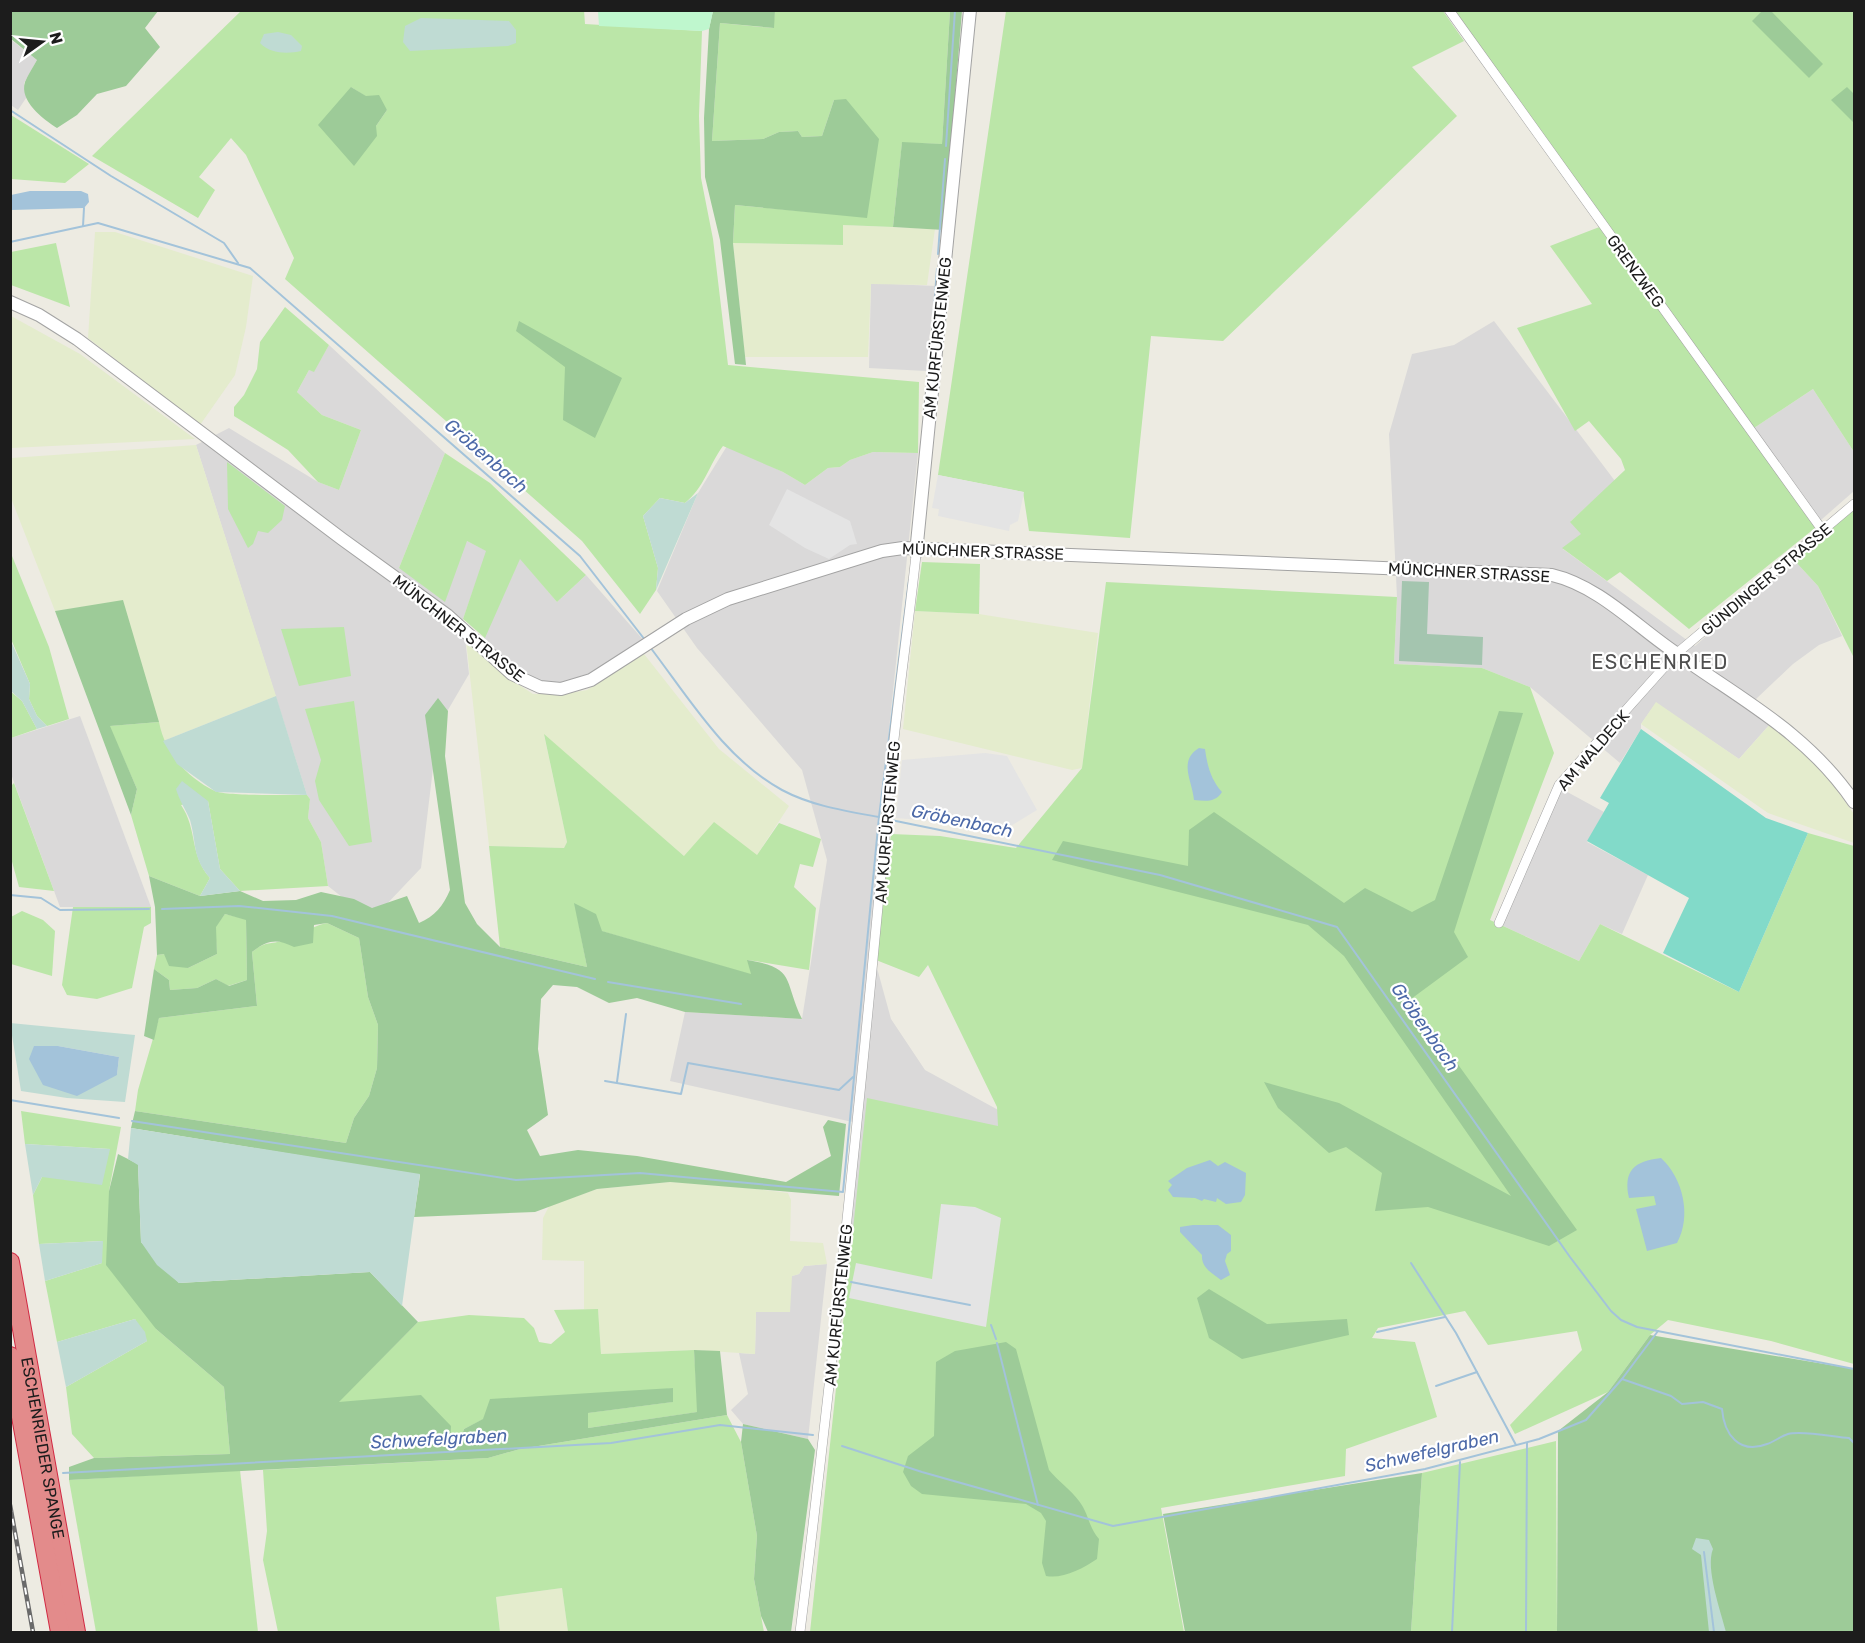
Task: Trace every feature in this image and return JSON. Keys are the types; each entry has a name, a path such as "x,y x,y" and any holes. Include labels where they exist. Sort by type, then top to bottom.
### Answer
{"highway":[{"name":"ESCHENRIEDER SPANGE","path":"10,1262 76,1632"},
{"name":"ESCHENRIEDER SPANGE","path":"10,1356 60,1632"}],"street":[{"name":"AM KURFÜRSTENWEG","path":"800,1632 823,1452 970,10"},
{"name":"GRENZWEG","path":"1449,10 1823,531"},
{"name":"MÜNCHNER STRASSE","path":"10,302 39,315 77,339 447,615 484,651 525,682 551,688 576,686 591,680 646,644 728,599 882,551 1552,575 1567,578 1596,595 1676,654 1786,727 1821,759 1854,802"},
{"name":"GÜNDINGER STRASSE","path":"1676,654 1854,504"},
{"name":"AM WALDECK","path":"1499,923 1559,785 1676,654"}],"shaded area":[{"path":"421,18 509,21 516,30 516,43 508,46 410,51 403,42 405,26"},
{"path":"278,32 291,35 302,46 301,51 279,52 264,47 260,43 264,34"},
{"path":"10,39 37,60 24,83 26,98 18,110 11,105"},
{"path":"30,191 81,191 88,194 89,202 84,208 11,210 11,195"},
{"path":"871,283 935,286 926,371 869,368"},
{"path":"1494,321 1615,481 1571,521 1582,534 1563,549 1695,646 1794,560 1818,586 1842,636 1819,645 1793,664 1756,699 1750,709 1771,723 1739,759 1656,703 1641,724 1641,729 1620,763 1530,687 1482,668 1394,664 1397,597 1389,434 1412,354 1454,345"},
{"path":"329,345 445,453 399,568 467,541 487,551 463,619 469,674 438,727 421,868 384,907 366,916 328,886 321,842 308,818 310,799 196,445 229,428 318,482 339,490 361,430 322,415 297,392 309,370 314,371"},
{"path":"1813,389 1854,452 1854,491 1821,520 1754,428"},
{"path":"727,446 805,485 828,468 840,467 850,460 873,452 918,453 880,815 874,957 891,1019 925,1070 1024,1124 986,1334 841,1302 857,1123 670,1081 685,1012 802,1019 827,860 802,770 697,648 657,591 698,493"},
{"path":"938,475 1024,492 1018,521 1010,525 1009,531 938,516 939,509 932,508"},
{"path":"787,489 850,521 857,544 850,545 829,559 805,548 769,525"},
{"path":"698,493 656,590 658,568 643,516 660,498 685,503"},
{"path":"520,558 557,602 586,575 646,643 591,680 540,687 480,647"},
{"path":"10,639 30,684 29,699 37,716 47,726 37,729 22,701 11,691"},
{"path":"276,696 307,795 216,792 177,764 163,741"},
{"path":"80,716 151,907 60,907 11,774 11,738"},
{"path":"1641,729 1766,818 1808,833 1739,992 1663,953 1689,898 1587,841 1609,803 1600,798"},
{"path":"1199,748 1205,749 1210,772 1222,792 1210,800 1194,800 1189,778 1189,759"},
{"path":"985,753 1007,756 1037,810 1009,827 896,818 902,760"},
{"path":"182,781 208,801 220,869 240,891 200,896 210,878 200,864 190,820 176,789"},
{"path":"1560,788 1604,812 1587,842 1648,875 1622,934 1600,924 1579,961 1501,925"},
{"path":"10,1023 135,1035 125,1102 67,1098 21,1091","holes":["34,1046 58,1046 119,1057 117,1075"]},
{"path":"34,1046 58,1046 119,1057 117,1075 77,1096 43,1085 29,1059"},
{"path":"131,1128 420,1174 402,1306 370,1272 179,1283 157,1265 141,1242 138,1165 128,1159"},
{"path":"25,1144 110,1149 102,1185 42,1177 33,1195"},
{"path":"1661,1158 1669,1166 1680,1187 1684,1221 1677,1243 1647,1251 1636,1209 1656,1205 1654,1196 1629,1198 1629,1174 1637,1165"},
{"path":"1210,1160 1218,1166 1225,1162 1246,1173 1245,1195 1241,1202 1226,1204 1217,1198 1216,1202 1173,1197 1168,1190 1172,1185 1168,1181 1187,1168"},
{"path":"941,1204 975,1207 1001,1218 986,1327 849,1298 856,1263 932,1279"},
{"path":"1218,1225 1231,1235 1231,1251 1227,1254 1225,1261 1230,1275 1221,1280 1205,1267 1202,1255 1180,1232 1180,1227"},
{"path":"103,1241 102,1263 45,1281 39,1244"},
{"path":"827,1264 808,1439 743,1424 731,1410 748,1394 739,1353 755,1354 756,1312 792,1276 799,1274 804,1266"},
{"path":"135,1319 145,1332 147,1341 66,1387 57,1342"},
{"path":"1696,1538 1709,1540 1713,1549 1712,1578 1726,1632 1709,1632 1701,1555 1692,1549"}],"green space":[{"path":"584,10 585,24 702,31 699,116 701,178 713,239 728,365 919,382 918,453 873,452 850,460 840,467 828,468 805,485 783,472 723,446 692,497 685,503 660,498 643,516 658,568 656,590 640,614 582,541 285,279 294,258 246,155 231,138 199,177 215,190 198,218 92,156 241,11","holes":["351,87 387,110 376,126"]},
{"path":"598,10 713,11 709,29 702,31 599,26"},
{"path":"1763,10 1771,11 1823,64 1809,78 1752,21"},
{"path":"10,11 158,11 145,28 160,47 126,86 97,94 77,115 57,128 34,109 26,96 25,82 37,60 11,39"},
{"path":"713,11 775,11 774,28 720,23 712,141 763,139 779,132 798,131 802,137 822,136 834,100 846,99 879,139 867,218 735,205 733,243 746,365 735,364 720,240 705,177 704,118 709,29"},
{"path":"775,11 950,11 942,144 902,143 893,227 843,225 843,245 733,243 735,205 867,217 834,100 822,136 802,137 798,131 779,132 763,139 712,141 720,23 773,28"},
{"path":"950,11 962,11 944,230 893,227 902,142 942,144"},
{"path":"1006,11 1443,11 1464,41 1412,67 1457,116 1223,341 1151,336 1130,538 1029,531 1023,492 938,475"},
{"path":"1454,11 1854,11 1854,452 1813,389 1754,428"},
{"path":"351,87 366,96 379,95 387,110 376,126 377,136 354,166 318,125"},
{"path":"1847,87 1854,94 1854,123 1831,100"},
{"path":"10,115 89,164 65,183 11,179"},
{"path":"843,225 935,229 927,285 871,284 868,357 745,357 733,243 842,245"},
{"path":"1602,226 1815,528 1689,629 1620,572 1607,581 1562,548 1581,534 1570,522 1625,470 1621,459 1589,421 1575,431 1517,328 1592,304 1550,246"},
{"path":"95,232 115,232 253,276 246,327 235,375 200,425 88,338"},
{"path":"56,243 70,307 11,285 11,252"},
{"path":"285,307 329,345 314,372 309,370 297,392 322,415 361,430 339,490 318,482 288,450 234,416 234,407 244,395 257,369 260,342"},
{"path":"11,316 80,354 195,439 11,448"},
{"path":"519,321 622,378 595,438 563,420 565,367 516,331"},
{"path":"196,445 276,696 163,741 123,601 55,611 11,498 11,458"},
{"path":"445,453 490,483 586,575 557,602 520,559 485,638 463,619 486,551 467,541 445,602 399,568"},
{"path":"227,462 285,506 282,520 268,533 258,531 253,544 248,548 228,509"},
{"path":"1854,510 1854,658 1818,586 1794,560"},
{"path":"10,551 49,647 69,719 47,726 37,716 29,699 30,684 11,639"},
{"path":"922,562 980,564 979,614 915,611"},
{"path":"1402,581 1429,582 1427,634 1483,637 1482,665 1399,661"},
{"path":"1106,582 1397,597 1394,664 1482,668 1530,687 1554,753 1490,920 1579,961 1600,924 1739,992 1808,833 1854,846 1854,1364 1771,1341 1668,1320 1650,1335 1608,1392 1515,1434 1510,1425 1582,1350 1577,1331 1488,1345 1465,1311 1378,1328 1372,1338 1415,1342 1437,1417 1346,1449 1345,1476 1161,1508 1184,1632 810,1632 867,1098 998,1126 997,1107 928,965 919,977 876,960 891,834 940,836 1016,848 1082,768"},
{"path":"123,600 159,722 110,726 137,789 131,815 55,611"},
{"path":"915,611 979,614 1098,633 1082,768 1072,770 903,729"},
{"path":"344,627 351,676 299,686 281,629"},
{"path":"466,641 510,679 533,694 564,694 587,690 644,654 719,749 789,806 757,855 684,856 544,735 567,842 564,848 489,846"},
{"path":"10,691 22,701 37,729 11,738"},
{"path":"438,698 448,711 445,756 465,903 477,924 500,947 587,967 574,903 596,914 602,931 751,974 747,960 774,967 786,978 802,1019 685,1012 637,998 609,1003 577,987 553,985 541,999 538,1049 548,1115 527,1130 540,1156 578,1150 637,1156 786,1182 831,1156 823,1127 828,1120 846,1124 839,1196 670,1182 597,1189 535,1212 414,1217 420,1175 131,1128 135,1111 346,1143 354,1118 369,1096 377,1068 378,1025 368,997 359,938 327,923 314,925 313,943 294,947 277,941 262,945 252,952 257,1006 159,1018 154,1040 144,1036 154,969 169,980 170,990 197,988 216,979 229,986 247,980 246,920 225,914 216,927 217,954 188,968 169,966 164,954 157,955 155,907 149,876 200,896 240,891 263,901 296,900 321,892 354,899 372,908 407,896 419,923 430,917 438,910 450,890 425,715"},
{"path":"354,701 372,842 349,846 319,800 315,781 321,760 305,709"},
{"path":"1656,702 1739,759 1771,723 1793,739 1829,779 1854,814 1854,843 1768,813 1641,724"},
{"path":"1499,711 1523,713 1454,932 1468,957 1411,999 1577,1230 1549,1246 1428,1207 1375,1211 1382,1173 1346,1147 1329,1153 1278,1108 1264,1082 1339,1103 1511,1196 1344,956 1308,925 1052,860 1063,841 1188,866 1189,830 1214,812 1344,903 1365,888 1412,912 1435,900"},
{"path":"159,722 166,744 178,763 195,779 215,791 307,795 310,799 308,818 321,842 328,886 240,891 220,869 208,801 181,805 190,824 199,860 210,878 200,896 149,876 131,815 137,789 109,726"},
{"path":"544,734 684,856 714,822 757,855 779,823 821,839 813,867 800,864 794,887 816,908 809,970 748,960 752,975 601,931 575,904 587,967 500,947 489,846 564,848 567,842"},
{"path":"14,783 54,891 19,887 11,858 10,787"},
{"path":"73,907 151,907 151,923 144,927 132,988 97,999 67,995 62,985"},
{"path":"22,911 43,920 55,931 52,976 11,964 11,917"},
{"path":"225,914 246,919 247,980 228,986 216,979 197,988 170,990 169,980 154,969 157,955 164,954 188,968 217,954 215,927"},
{"path":"327,923 359,938 368,997 378,1025 377,1068 369,1096 354,1118 346,1143 135,1111 138,1090 159,1018 257,1006 252,952 264,945 288,939"},
{"path":"21,1111 121,1127 109,1191 156,1329 224,1387 230,1454 94,1458 72,1434 66,1387 147,1341 135,1319 57,1342 45,1281 102,1263 102,1241 39,1244 33,1195 42,1177 110,1149 25,1144"},
{"path":"118,1154 138,1164 141,1242 179,1283 370,1272 418,1322 339,1402 421,1395 451,1426 450,1446 458,1447 464,1429 483,1419 490,1399 673,1388 673,1402 588,1413 588,1428 697,1412 694,1350 720,1351 727,1415 520,1449 488,1458 69,1480 69,1467 94,1458 230,1454 224,1387 156,1329 106,1265 109,1191"},
{"path":"670,1182 733,1186 788,1193 791,1200 790,1241 823,1243 827,1264 804,1266 799,1274 792,1276 790,1312 756,1312 755,1354 694,1350 601,1354 598,1310 584,1309 584,1261 542,1260 543,1218 549,1206 597,1189"},
{"path":"1209,1289 1267,1324 1347,1319 1349,1335 1242,1359 1209,1338 1197,1298"},
{"path":"598,1309 601,1354 694,1350 698,1412 588,1428 587,1413 672,1402 673,1388 484,1419 464,1429 458,1447 450,1446 450,1426 338,1402 418,1322 469,1315 524,1318 534,1328 539,1342 551,1344 565,1332 554,1310"},
{"path":"1650,1335 1854,1369 1854,1632 1557,1632 1558,1431 1608,1392"},
{"path":"1006,1342 1016,1349 1049,1470 1079,1501 1099,1539 1097,1559 1066,1575 1046,1576 1042,1563 1046,1521 1041,1513 1026,1504 922,1494 911,1486 903,1472 908,1456 934,1436 936,1362 955,1351"},
{"path":"727,1415 741,1442 757,1536 754,1579 764,1632 568,1632 562,1588 496,1597 500,1632 278,1632 263,1560 267,1531 263,1470 488,1458 520,1449"},
{"path":"743,1424 808,1439 815,1450 791,1632 768,1632 761,1616 754,1579 757,1536 741,1442"},
{"path":"1556,1441 1557,1632 1411,1632 1422,1473"},
{"path":"240,1470 258,1632 96,1632 69,1480"},
{"path":"1422,1473 1411,1632 1185,1632 1163,1514"},
{"path":"562,1588 568,1632 500,1632 496,1597"}],"waterway":[{"path":"946,146 955,10"},
{"path":"10,110 111,176 224,243 238,263"},
{"path":"938,254 945,159"},
{"path":"83,226 84,208"},
{"name":"Gröbenbach","path":"10,242 98,223 250,268 580,556 645,640"},
{"path":"931,346 937,269"},
{"path":"132,1121 516,1180 640,1173 843,1192 879,817 909,580"},
{"name":"Gröbenbach","path":"650,647 725,745 762,777 793,796 829,807 879,817"},
{"name":"Gröbenbach","path":"891,820 1160,875 1337,927 1570,1257 1611,1311 1621,1320 1637,1327 1854,1369"},
{"path":"10,895 41,898 60,910 149,909"},
{"path":"162,909 239,906 332,916 595,979"},
{"path":"608,982 741,1004"},
{"path":"617,1082 626,1014"},
{"path":"605,1081 681,1094 688,1063 839,1090 853,1077"},
{"path":"10,1100 119,1118"},
{"path":"1411,1263 1456,1333 1516,1445"},
{"path":"851,1282 970,1305"},
{"path":"1377,1332 1445,1317"},
{"path":"991,1325 996,1339"},
{"name":"Schwefelgraben","path":"842,1446 922,1472 1113,1526 1425,1469 1539,1439 1586,1420 1622,1379 1658,1331"},
{"path":"997,1343 1038,1505"},
{"path":"1436,1386 1477,1372"},
{"path":"1622,1379 1671,1396 1682,1404 1703,1402 1722,1409 1730,1434 1735,1440 1748,1447 1767,1444 1794,1433 1849,1438 1854,1443"},
{"name":"Schwefelgraben","path":"63,1473 611,1443 720,1425 813,1435"},
{"path":"1526,1632 1527,1443"},
{"path":"1452,1632 1460,1462"},
{"path":"1704,1552 1714,1632"}],"railway":[{"path":"10,1505 33,1632"}],"district":[{"name":"ESCHENRIED","path":"1660,662"}]}
